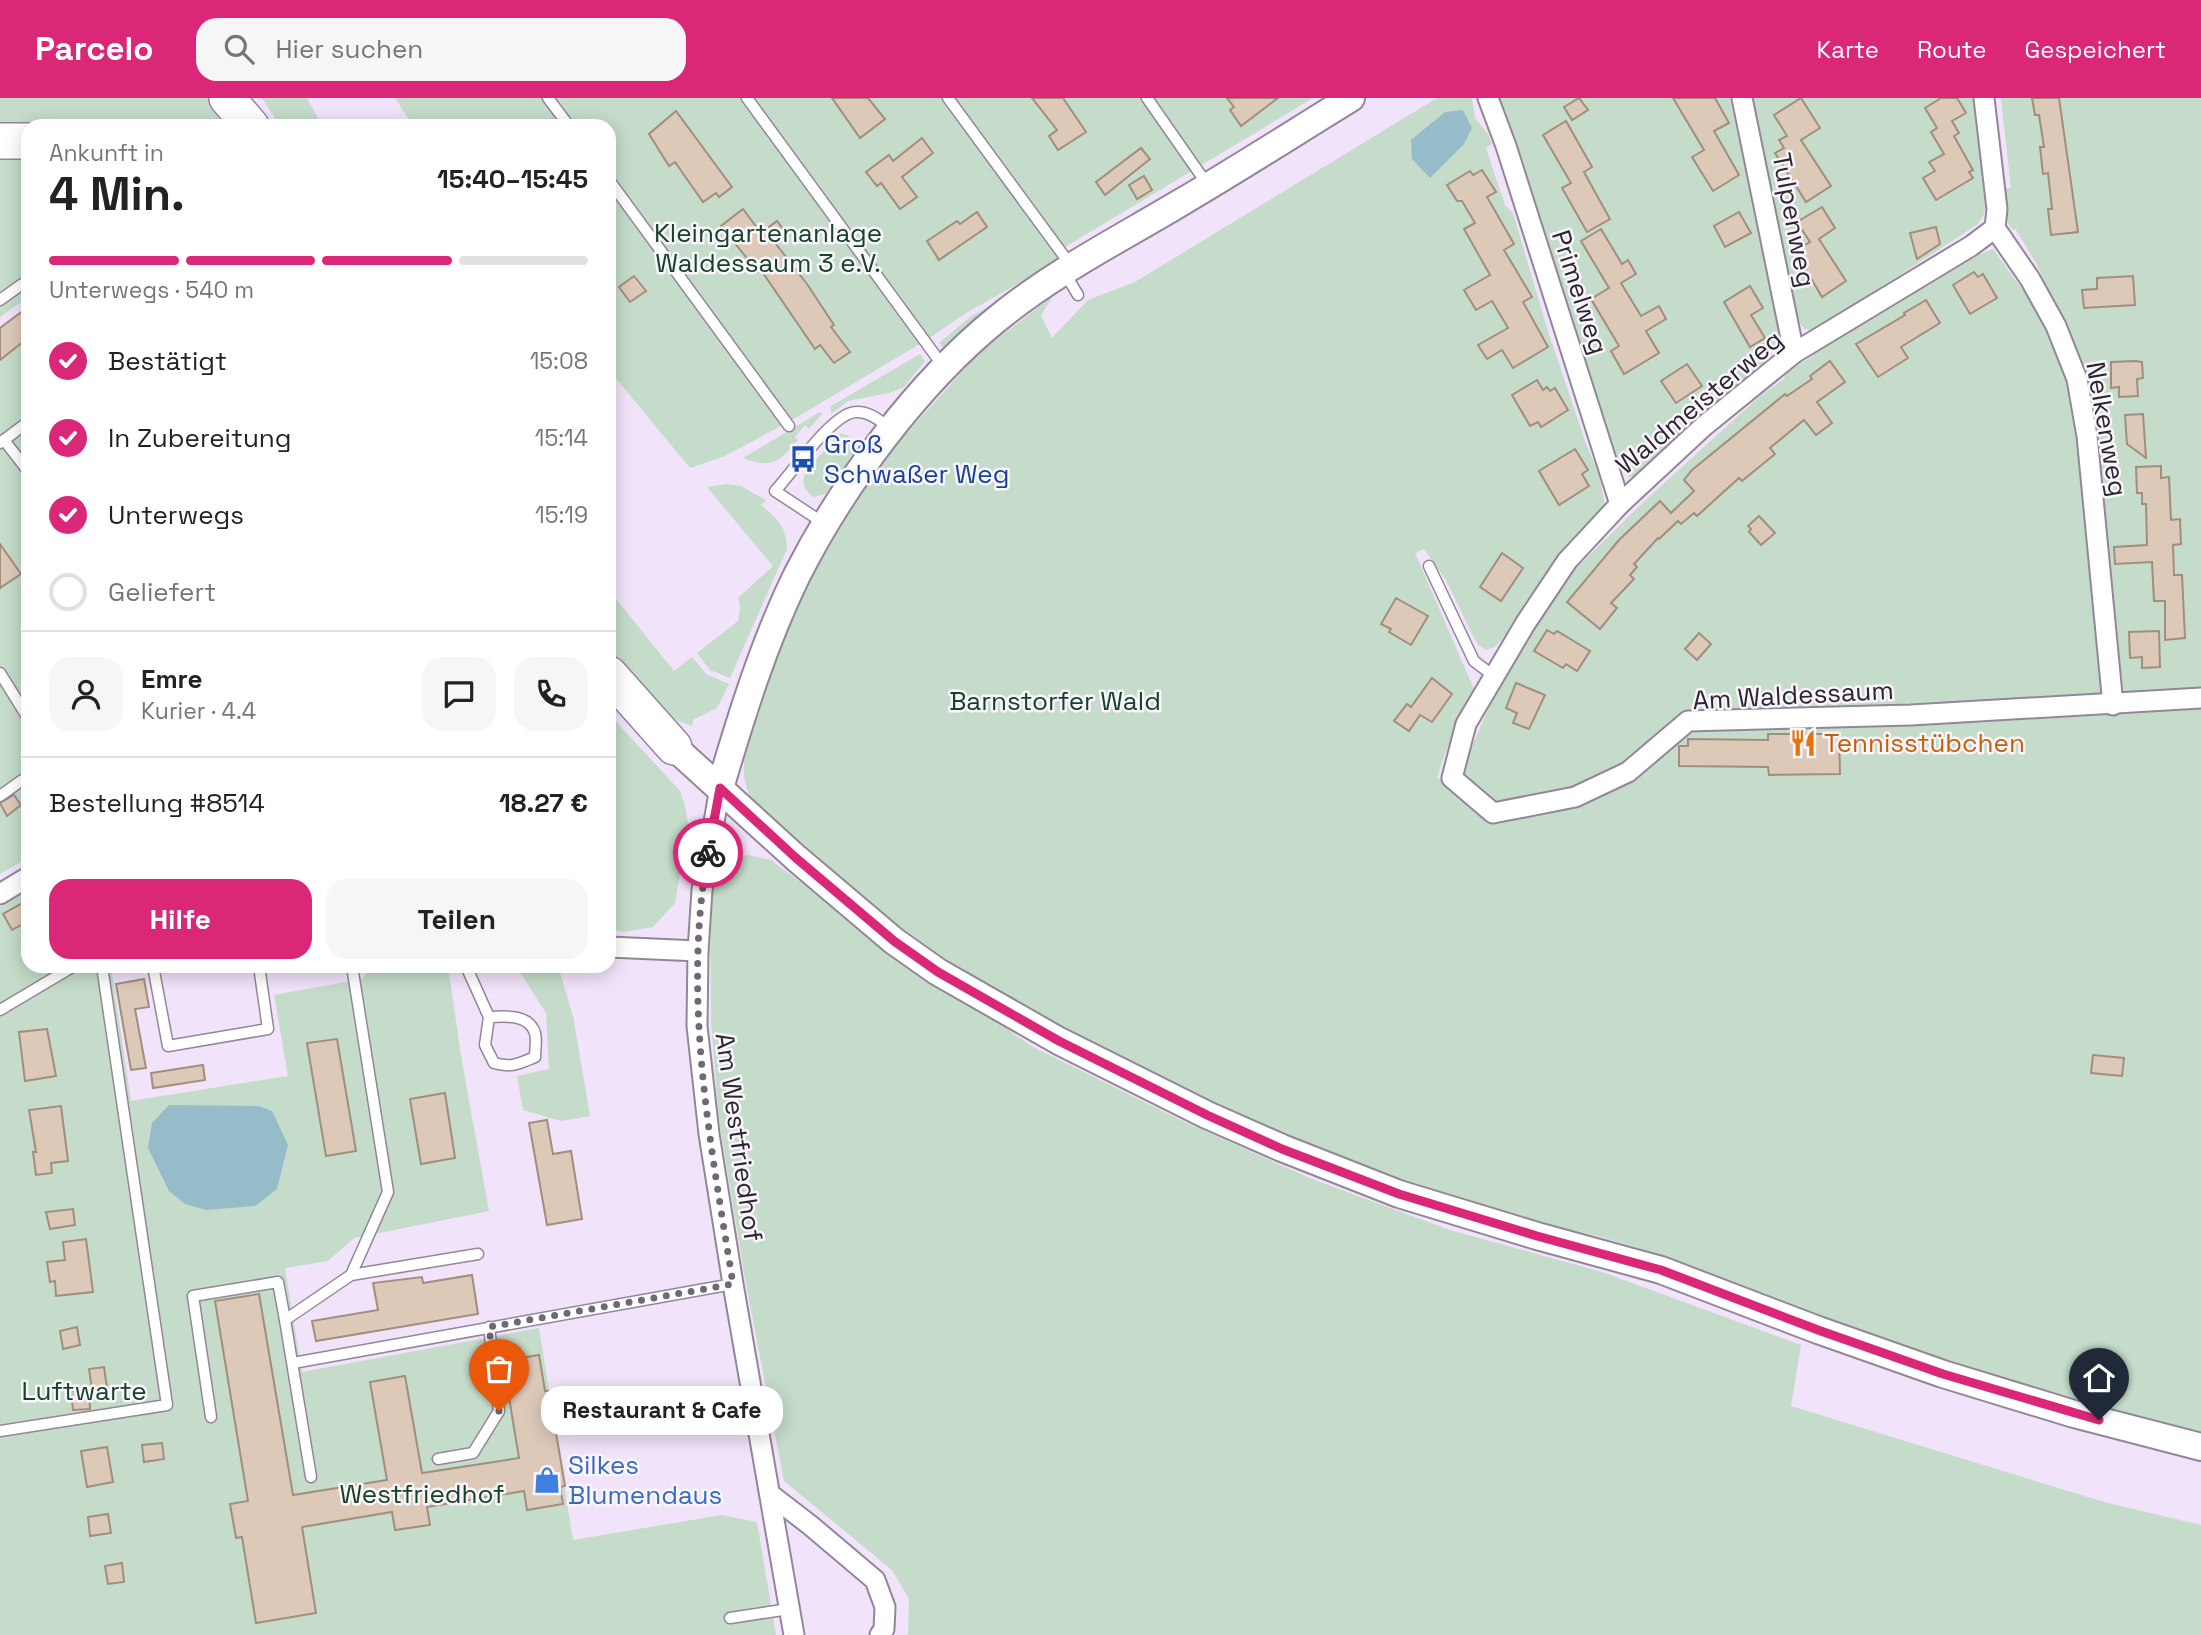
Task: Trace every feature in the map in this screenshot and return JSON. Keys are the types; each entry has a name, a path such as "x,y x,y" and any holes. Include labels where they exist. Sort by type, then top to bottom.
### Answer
{"highway":[{"path":"227,98 245,119"},
{"path":"252,98 262,119"},
{"path":"0,141 21,141"},
{"path":"616,682 674,747"}],"main road":[{"path":"720,788 745,707 797,575 825,524 891,429 944,368 998,318 1068,269 1209,186 1348,99"},
{"path":"674,747 796,858 894,941 938,972 1059,1041 1282,1149 1399,1194 1661,1270 1943,1374 2074,1414 2201,1447"}],"street":[{"name":"Primelweg","path":"1488,98 1506,146 1620,504"},
{"name":"Tulpenweg","path":"1742,98 1794,353"},
{"path":"1984,98 1997,209 1995,228"},
{"name":"Waldmeisterweg","path":"1495,677 1525,624 1567,561 1620,504 1704,426 1794,353 1971,246 1995,228"},
{"name":"Nelkenweg","path":"1995,228 2030,279 2056,326 2077,379 2087,436 2113,705"},
{"name":"Am Waldessaum","path":"1495,677 1466,724 1452,778 1493,813 1575,797 1628,772 1688,721 1911,715 2201,698"},
{"name":"Am Westfriedhof","path":"720,788 702,890 698,951 699,1039 709,1134 794,1635"},
{"path":"0,894 21,881"},
{"path":"616,947 698,951"},
{"path":"771,1495 875,1580 885,1607 884,1629 880,1635"}],"lane":[{"path":"548,98 564,119"},
{"path":"747,98 944,368"},
{"path":"948,98 1068,269 1078,295"},
{"path":"1147,98 1209,186"},
{"path":"616,190 789,426"},
{"path":"0,300 21,285"},
{"path":"825,524 775,491 828,429 843,416 856,412 871,415 891,429"},
{"path":"21,427 2,441 21,463"},
{"path":"1429,566 1474,661 1495,677"},
{"path":"0,673 21,707"},
{"path":"0,796 21,781"},
{"path":"0,1010 62,973"},
{"path":"0,1430 167,1405 103,973"},
{"path":"154,973 168,1046 268,1029 260,973"},
{"path":"351,1275 388,1192 353,973"},
{"path":"469,973 489,1017 485,1045 495,1063 517,1065 535,1057 536,1034 527,1022 509,1015 489,1017"},
{"path":"285,1320 351,1275 478,1254"},
{"path":"211,1417 193,1296 278,1282 311,1477"},
{"path":"293,1363 733,1284"},
{"path":"438,1460 473,1453 499,1411 489,1327"},
{"path":"730,1618 789,1609"}],"green space":[{"path":"0,98 211,98 229,119 21,119 21,128 0,133"},
{"path":"262,98 307,98 318,119 276,119"},
{"name":"Kleingartenanlage Waldessaum 3 e.V.","path":"395,98 1313,98 1060,250 1056,262 966,313 928,339 792,420 725,456 690,468 616,378 616,119 408,119"},
{"name":"Barnstorfer Wald","path":"1437,98 1472,98 1475,118 1488,134 1492,144 1486,148 1505,205 1513,213 1547,328 1586,444 1599,473 1605,506 1571,543 1505,636 1495,647 1486,650 1478,645 1446,580 1424,549 1415,553 1477,696 1453,736 1437,779 1463,767 1526,633 1573,571 1651,495 1759,397 1785,378 1784,375 1826,346 1978,255 1993,249 2050,328 2077,379 2113,704 2201,698 2201,1436 2077,1403 1950,1364 1825,1320 1638,1248 1598,1236 1509,1217 1426,1192 1304,1144 1196,1096 1037,1017 963,971 892,921 752,800 744,776 746,750 802,592 866,486 896,445 979,353 1053,296 1041,315 1052,338 1088,300 1135,282"},
{"path":"1493,98 1730,98 1778,321 1776,343 1772,353 1758,369 1634,476 1629,477 1620,469"},
{"path":"1752,98 1974,98 1986,203 1984,214 1978,224 1815,330 1804,329 1798,320"},
{"path":"2001,98 2201,98 2201,692 2119,698 2073,344 2036,263 2016,230 2011,229 2004,214 2002,189 2011,188"},
{"path":"21,148 21,302 0,317 0,149"},
{"path":"1021,288 948,349 939,343 970,317"},
{"path":"21,332 21,862 0,874 0,347"},
{"path":"920,354 925,361 904,387 889,393 848,401 831,414 831,406"},
{"path":"820,412 822,414 809,429 805,425 795,437 798,440 780,458 761,463 743,458"},
{"path":"839,434 852,439 855,453 825,494 814,497 804,486 806,471"},
{"path":"726,484 741,486 766,500 761,505 780,524 787,549 730,678 710,670 697,653 738,621 738,598 773,566 707,487"},
{"path":"616,599 674,671 692,657 706,674 729,684 717,708 693,720 692,726 676,720 616,658"},
{"path":"616,722 680,791 688,824 675,903 653,927 624,932 616,930"},
{"path":"748,855 771,860 882,943 1033,1047 1185,1122 1312,1179 1450,1230 1602,1272 1801,1345 1791,1406 2104,1502 2201,1525 2201,1635 908,1635 909,1599 892,1570 784,1481 745,1279 719,1120 711,1022 710,910 714,879 723,864 733,858"},
{"path":"21,894 21,973 112,973 131,1101 288,1076 274,995 362,979 366,973 449,973 489,1211 354,1238 328,1261 285,1268 302,1372 539,1328 573,1540 722,1515 757,1522 776,1635 0,1635 0,907"},
{"path":"520,973 560,973 573,1016 590,1116 561,1121 523,1110 517,1076 549,1069 546,1013"}],"water":[{"path":"1463,110 1472,128 1464,144 1430,178 1412,159 1411,140 1445,112"},
{"path":"169,1105 259,1106 272,1111 288,1145 277,1189 255,1206 206,1210 185,1204 169,1191 148,1148 152,1123"}],"building":[{"path":"832,98 868,98 885,119 860,138"},
{"path":"1032,98 1063,98 1086,132 1058,150 1049,136 1057,130"},
{"path":"1227,98 1278,98 1241,126 1230,110 1234,107"},
{"path":"1579,98 1588,110 1572,120 1564,107"},
{"path":"1673,98 1715,98 1729,123 1714,131 1739,175 1713,191 1692,157 1704,150"},
{"path":"1801,98 1820,128 1801,140 1831,186 1806,202 1775,153 1784,148 1779,140 1787,136 1774,115"},
{"path":"1941,98 1957,98 1966,113 1952,121 1959,133 1954,136 1973,170 1969,172 1973,178 1936,200 1923,178 1935,171 1929,162 1944,154 1931,132 1937,128 1925,108"},
{"path":"2032,98 2059,98 2078,232 2051,235 2048,209 2052,209 2048,173 2043,174 2040,147 2044,147 2039,115 2035,115"},
{"path":"676,111 732,187 719,197 716,193 703,202 675,162 669,166 649,134"},
{"path":"1566,121 1592,167 1584,172 1610,219 1587,232 1562,188 1571,183 1543,135"},
{"path":"922,138 933,153 902,177 917,197 900,209 881,183 877,186 866,172 889,155 893,161"},
{"path":"1141,148 1150,159 1105,195 1096,182"},
{"path":"1482,170 1496,192 1487,197 1514,244 1504,250 1532,297 1523,302 1548,347 1513,368 1502,350 1487,359 1478,345 1508,328 1492,301 1476,310 1464,290 1490,275 1464,229 1475,223 1462,201 1457,201 1447,185 1470,171 1473,175"},
{"path":"1144,176 1152,190 1137,199 1129,185"},
{"path":"1822,207 1835,228 1819,239 1846,281 1822,297 1795,251 1810,242 1797,222"},
{"path":"743,209 761,233 777,221 788,236 776,244 807,284 834,325 831,327 850,352 834,363 820,345 815,349 761,270 758,272 721,226"},
{"path":"977,212 987,227 939,260 927,241 957,221 960,224"},
{"path":"1739,212 1751,233 1725,247 1714,226"},
{"path":"1936,227 1940,244 1917,259 1910,233"},
{"path":"1601,229 1622,264 1628,260 1636,274 1621,283 1641,316 1659,306 1666,319 1646,331 1659,353 1624,374 1611,351 1619,346 1591,299 1609,288 1581,241"},
{"path":"1974,272 1978,277 1983,274 1997,298 1970,314 1953,285"},
{"path":"634,276 646,291 630,302 619,287"},
{"path":"2133,276 2135,305 2084,308 2082,290 2097,289 2097,278"},
{"path":"1750,286 1763,308 1751,315 1765,338 1750,347 1724,302"},
{"path":"1926,300 1940,323 1901,347 1908,358 1878,377 1856,344"},
{"path":"21,312 21,344 0,360 0,328"},
{"path":"1830,361 1845,382 1817,402 1832,423 1816,435 1804,420 1770,448 1775,454 1742,481 1739,478 1697,516 1694,513 1681,524 1678,521 1658,538 1634,564 1637,567 1630,575 1634,579 1611,603 1617,608 1600,629 1567,602 1619,540 1660,501 1671,513 1694,491 1684,480 1692,470 1785,394 1787,396 1812,379 1810,376"},
{"path":"2111,362 2142,362 2143,378 2137,379 2138,396 2119,397 2119,387 2111,388"},
{"path":"1687,364 1702,386 1676,403 1661,381"},
{"path":"1537,380 1543,390 1547,387 1550,391 1555,388 1568,410 1541,427 1538,422 1530,426 1512,395"},
{"path":"2143,414 2146,458 2127,444 2125,415"},
{"path":"1575,449 1588,470 1582,474 1589,486 1559,505 1539,471"},
{"path":"2161,466 2161,478 2169,477 2171,520 2180,519 2181,544 2173,545 2174,575 2182,575 2185,638 2165,640 2165,601 2154,601 2152,562 2115,564 2114,547 2147,545 2146,504 2142,504 2142,493 2137,493 2136,467"},
{"path":"1759,516 1775,533 1761,545 1749,532 1751,529 1748,526"},
{"path":"0,544 21,574 0,588"},
{"path":"1502,553 1523,568 1501,601 1480,587"},
{"path":"1396,598 1428,616 1411,645 1381,624"},
{"path":"1547,630 1554,634 1557,631 1590,651 1577,671 1566,664 1563,668 1534,651"},
{"path":"2159,631 2160,667 2142,668 2142,657 2130,658 2129,632"},
{"path":"1699,633 1711,644 1697,660 1685,649"},
{"path":"1432,678 1452,694 1432,722 1420,715 1409,731 1394,721 1407,704 1411,707"},
{"path":"1516,683 1545,695 1529,729 1513,723 1517,713 1506,708"},
{"path":"1768,734 1839,734 1840,774 1769,775 1768,767 1679,766 1679,746 1688,746 1688,739 1768,740"},
{"path":"14,795 21,805 7,816 0,803"},
{"path":"21,904 21,925 12,930 3,914"},
{"path":"144,979 149,1007 135,1009 146,1068 131,1070 116,984"},
{"path":"47,1029 56,1076 25,1081 19,1032"},
{"path":"337,1039 356,1151 326,1156 307,1043"},
{"path":"2093,1055 2124,1058 2122,1076 2091,1073"},
{"path":"203,1065 205,1080 153,1088 151,1073"},
{"path":"445,1093 455,1158 421,1164 410,1099"},
{"path":"61,1106 68,1161 51,1163 52,1173 36,1175 33,1152 36,1152 29,1110"},
{"path":"547,1120 553,1154 571,1151 582,1219 547,1225 529,1123"},
{"path":"73,1209 75,1225 50,1229 46,1212"},
{"path":"86,1239 93,1292 56,1296 55,1281 50,1282 47,1262 65,1260 63,1242"},
{"path":"472,1275 478,1314 316,1341 312,1321 378,1310 373,1283 422,1277 423,1283"},
{"path":"259,1294 293,1495 387,1480 370,1382 405,1376 422,1473 519,1458 503,1361 539,1355 545,1391 549,1391 565,1486 560,1487 563,1504 527,1510 524,1491 427,1507 430,1525 395,1530 392,1512 302,1527 316,1613 256,1623 242,1537 236,1538 230,1504 248,1501 215,1301"},
{"path":"77,1327 80,1345 63,1349 60,1331"},
{"path":"104,1367 107,1388 92,1390 89,1369"},
{"path":"89,1390 90,1409 73,1410 71,1391"},
{"path":"162,1443 164,1459 144,1462 142,1445"},
{"path":"107,1447 113,1482 87,1487 81,1451"},
{"path":"108,1514 111,1533 90,1536 88,1517"},
{"path":"122,1563 124,1582 108,1584 105,1566"}],"way so far":[{"path":"499,1411 489,1327 733,1284 709,1134 697,1026 698,951 702,890 708,853"}],"place":[{"name":"Groß Schwaßer Weg","path":"803,459"},
{"name":"Tennisstübchen","path":"1803,743"},
{"name":"Restaurant & Cafe","path":"499,1411"},
{"name":"Silkes Blumendaus","path":"547,1480"}],"route":[{"path":"708,853 720,788 796,858 894,941 938,972 1059,1041 1207,1115 1282,1149 1399,1194 1661,1270 1943,1374 2099,1420"}],"park label":[{"name":"Luftwarte","path":"84,1391"},
{"name":"Westfriedhof","path":"422,1494"}]}
